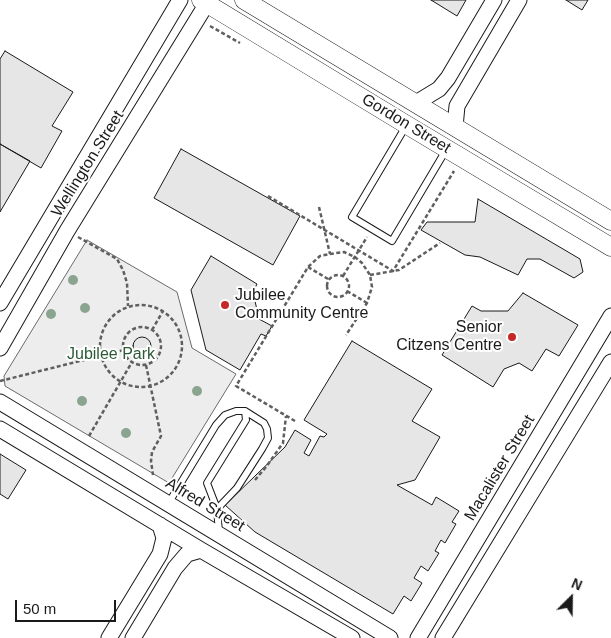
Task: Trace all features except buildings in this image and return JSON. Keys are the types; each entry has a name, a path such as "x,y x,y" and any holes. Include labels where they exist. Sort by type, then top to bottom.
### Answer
{"main road":[{"name":"Gordon Street","path":"244,0 611,220"},
{"name":"Gordon Street","path":"205,1 407,126 611,247"},
{"path":"574,198 594,219 611,230"}],"street":[{"name":"Wellington Street","path":"0,303 180,0"},
{"path":"416,103 439,89 448,78 494,0"},
{"path":"456,128 455,115 457,106 519,0"},
{"name":"Wellington Street","path":"0,348 67,231 205,1"},
{"path":"448,78 450,90 456,93 466,89"},
{"name":"Macalister Street","path":"418,638 611,316"},
{"path":"443,638 611,362"},
{"name":"Alfred Street","path":"0,402 390,638"},
{"path":"0,429 352,638"},
{"path":"109,638 160,554 164,538 160,525"},
{"path":"132,638 175,568 187,554 201,550"}],"lane":[{"path":"407,126 352,217 392,241 447,149"},
{"path":"168,504 216,426 226,415 236,411 245,411 264,423 268,438 237,488 216,509"},
{"path":"220,534 216,509 207,483 246,420 245,411"}],"path":[{"path":"393,271 454,170"},
{"path":"268,196 393,271"},
{"path":"319,207 330,254"},
{"path":"343,276 372,229"},
{"path":"67,231 117,259 127,283 128,306"},
{"path":"370,275 399,270 440,244"},
{"path":"295,421 236,386 308,267 320,256 344,252 362,263 370,275 372,288 367,303 346,335"},
{"path":"308,267 328,279"},
{"path":"336,275 343,276 348,282 349,289 343,296 335,297 327,290 328,279 336,275"},
{"path":"347,291 367,303"},
{"path":"148,305 164,311 172,317 179,328 183,341 182,355 177,367 168,378 151,386 128,385 116,379 106,368 101,356 100,342 104,328 111,317 128,306 148,305"},
{"path":"152,330 164,311"},
{"path":"140,327 152,330 160,340 160,353 157,358 146,365 132,362 128,359 124,350 124,342 129,332 140,327"},
{"path":"0,381 124,350"},
{"path":"89,436 132,362"},
{"path":"146,365 161,436 152,452 152,474"}],"green space":[{"name":"Jubilee Park","path":"87,240 177,292 192,348 236,374 169,483 5,386 4,376"}],"place":[{"name":"Jubilee Community Centre","path":"225,305"},
{"name":"Senior Citzens Centre","path":"512,337"}]}
